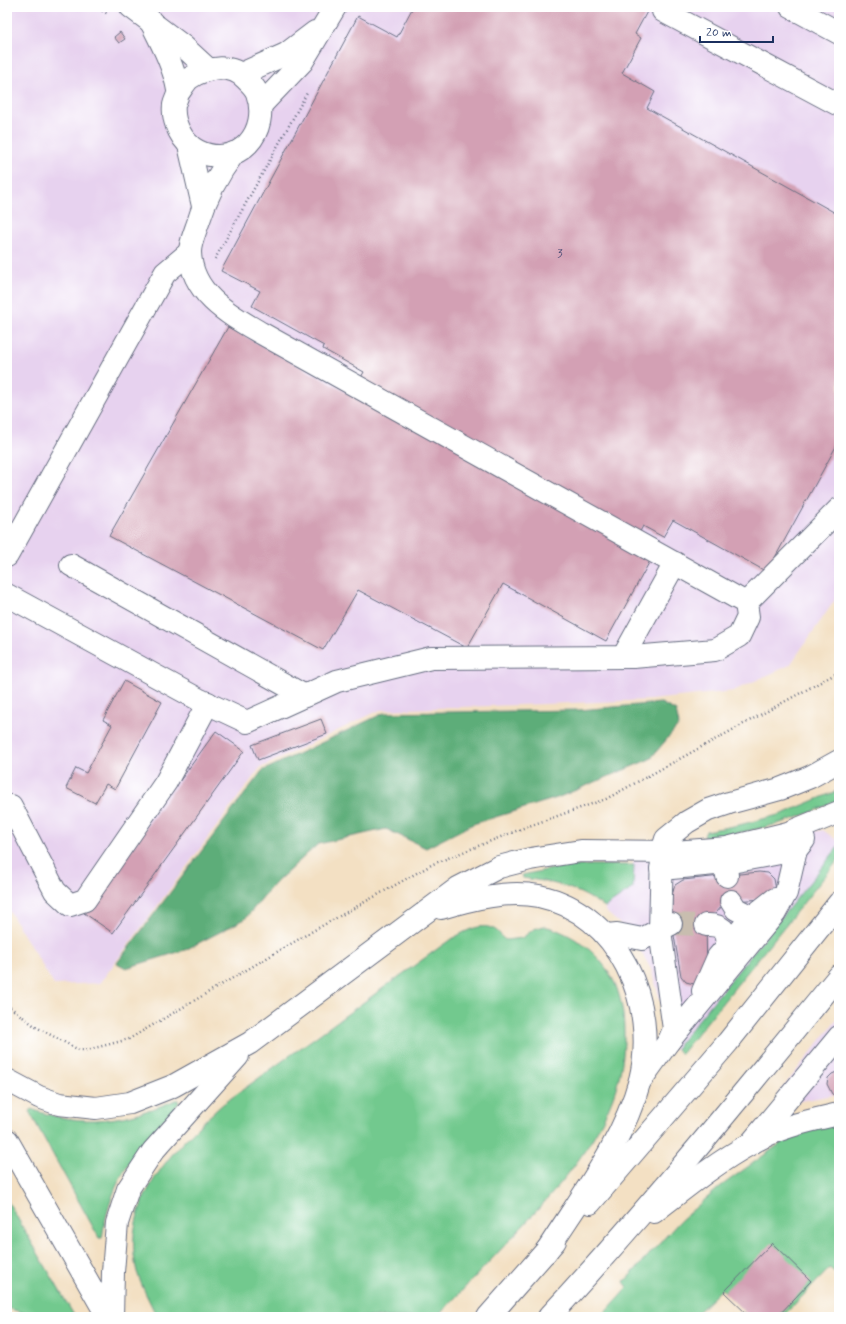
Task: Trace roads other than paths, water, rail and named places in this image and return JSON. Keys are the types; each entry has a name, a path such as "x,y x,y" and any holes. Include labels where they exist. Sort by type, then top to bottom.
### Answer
{"main road":[{"path":"131,7 150,20 208,69"},
{"path":"666,7 664,11 839,105"},
{"path":"791,7 839,33"},
{"path":"241,74 286,54 330,16"},
{"path":"261,105 302,62 330,16"},
{"path":"150,20 166,53 178,92"},
{"path":"224,68 241,74 256,89 261,105 261,122 254,137 244,147 234,153 212,156 198,151 189,145 181,136 175,121 174,106 178,92 189,79 208,69 224,68"},
{"path":"189,145 203,206"},
{"path":"234,153 221,170 203,206 190,252 194,274 202,289 216,305 232,317 746,603"},
{"path":"7,556 165,273 190,252"},
{"path":"746,603 839,509"},
{"path":"623,657 675,564"},
{"path":"71,565 305,696"},
{"path":"7,595 208,703 247,722 337,681 431,658 623,657 715,650 739,636 748,617 746,603"},
{"path":"11,806 55,891 70,905 85,900 166,782 208,703"},
{"path":"669,1041 674,1029 661,860 664,843 670,834 701,814 729,803 786,787 810,777 839,761"},
{"path":"661,860 754,842 819,822 839,812"},
{"path":"640,1081 669,1041 775,913 782,902 789,884 796,850 819,822"},
{"path":"7,1080 30,1093 59,1104 96,1108 113,1106 150,1096 173,1086 250,1043 466,883 510,864 581,852 661,860 727,870 796,850"},
{"path":"692,1014 699,1001 715,961 726,946 752,916 779,897 789,884"},
{"path":"419,917 436,909 466,900 505,895 530,895 556,901 573,908 607,935 633,979 642,1010 644,1059 640,1081 622,1126 603,1163 546,1252"},
{"path":"731,902 736,909 752,916"},
{"path":"488,1317 623,1166 699,1077 839,903"},
{"path":"706,925 715,924 725,931 728,938 726,946"},
{"path":"607,935 617,934 634,939 642,939 666,927"},
{"path":"550,1317 608,1253 736,1102 839,976"},
{"path":"112,1317 113,1272 117,1223 128,1189 153,1151 250,1043"},
{"path":"752,1142 836,1047"},
{"path":"608,1253 676,1195 752,1142 794,1125 839,1114"},
{"path":"7,1140 108,1317"}],"tunnel":[{"path":"672,924 706,925"}]}
